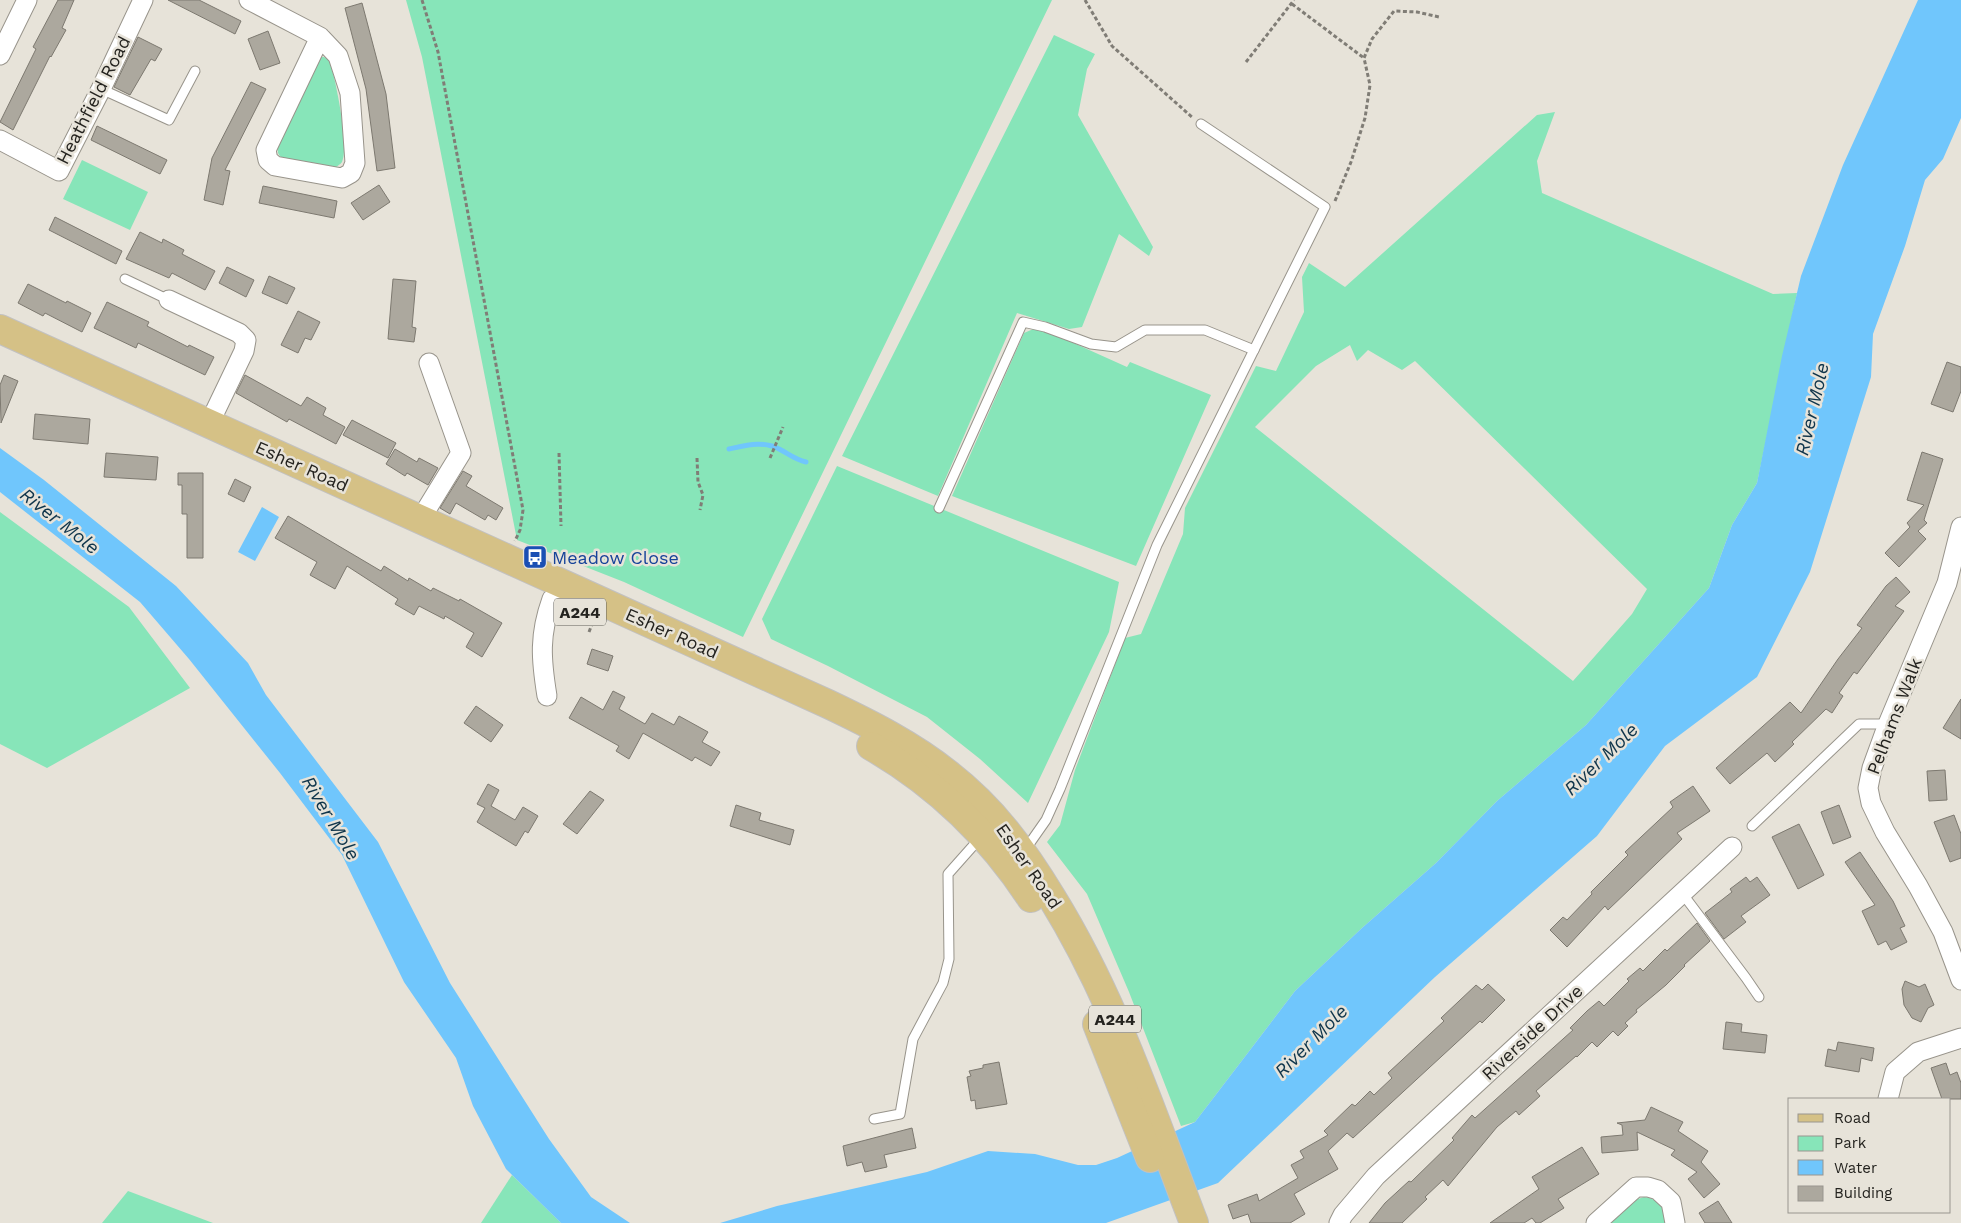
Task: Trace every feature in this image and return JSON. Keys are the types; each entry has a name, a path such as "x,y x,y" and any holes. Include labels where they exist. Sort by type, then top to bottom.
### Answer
{"main road":[{"name":"Esher Road","path":"0,330 782,682 879,729 933,762 959,783 1002,825 1023,853 1064,918 1102,989 1142,1109"},
{"name":"Esher Road","path":"0,348 368,517 781,701 867,744 894,760 934,788 971,821 1025,889 1063,952 1142,1109"},
{"name":"A244","path":"1142,1109 1180,1212"}],"street":[{"path":"0,55 27,0"},
{"name":"Heathfield Road","path":"0,140 59,171 143,0"},
{"path":"249,0 320,37 338,56 350,93 355,163 351,173 342,178 275,166 268,160 266,150 320,37"},
{"path":"169,300 239,332 246,340 244,351 209,424"},
{"path":"420,520 461,453 429,363"},
{"name":"Pelhams Walk","path":"1961,527 1947,584 1888,724 1872,768 1868,788 1871,803 1944,932 1961,980"},
{"path":"547,696 541,644 545,618 552,599"},
{"name":"Riverside Drive","path":"1339,1223 1343,1215 1376,1176 1732,847"},
{"path":"1888,1098 1895,1072 1918,1052 1961,1038"},
{"path":"1596,1223 1636,1187 1648,1187 1658,1190 1671,1202 1676,1223"}],"lane":[{"path":"101,88 170,120 195,71"},
{"path":"1023,853 1046,820 1060,789 1157,545 1325,207 1201,124"},
{"path":"125,279 169,300"},
{"path":"939,508 1023,322 1045,327 1091,344 1116,347 1145,330 1205,330 1254,350"},
{"path":"1752,826 1859,724 1888,724"},
{"path":"874,1119 900,1114 913,1039 943,983 949,959 948,874 983,835"},
{"path":"1682,893 1759,997"}],"path":[{"path":"422,0 438,52 523,510 520,530 513,547"},
{"path":"1085,0 1112,46 1201,124"},
{"path":"1246,62 1293,2 1364,58"},
{"path":"1325,207 1332,208 1351,162 1364,118 1370,85 1364,58 1372,39 1394,11 1417,12 1439,17"},
{"path":"770,458 775,450 783,427"},
{"path":"559,453 561,526"},
{"path":"697,458 698,482 703,495 700,510"}],"green space":[{"path":"406,0 1052,0 743,637 624,582 517,540 422,57"},
{"path":"1054,35 1095,54 1087,69 1078,115 1153,247 1149,256 1119,234 1082,327 1069,329 1017,313 938,496 842,456"},
{"path":"317,57 324,57 330,61 341,112 344,154 341,163 333,169 283,161 278,153 277,143"},
{"path":"1555,112 1537,161 1542,193 1773,294 1797,293 1757,483 1732,525 1709,588 1586,725 1497,801 1436,863 1362,928 1295,991 1195,1122 1181,1126 1129,992 1087,894 1047,842 1060,825 1075,770 1125,638 1141,634 1183,534 1185,508 1256,366 1276,371 1304,312 1302,277 1309,263 1345,287 1537,115","holes":["1350,345 1357,361 1368,350 1402,370 1415,361 1647,589 1632,614 1573,681 1255,427 1316,366"]},
{"path":"82,160 148,192 130,230 63,199"},
{"path":"1038,327 1127,367 1130,362 1211,395 1136,566 952,496 1024,333"},
{"path":"837,466 1119,582 1109,632 1028,803 980,759 927,717 771,639 762,619"},
{"path":"0,512 129,607 190,688 47,768 0,744"},
{"path":"512,1175 561,1223 481,1223"},
{"path":"128,1191 213,1223 102,1223"},
{"path":"1644,1197 1658,1202 1665,1213 1668,1223 1606,1223 1629,1202"}],"water":[{"name":"River Mole","path":"1918,0 1961,0 1961,118 1943,159 1925,180 1905,246 1873,334 1871,377 1810,572 1757,677 1665,746 1597,836 1435,977 1218,1183 1106,1223 720,1223 777,1206 927,1172 988,1151 1035,1154 1078,1165 1096,1165 1117,1158 1195,1122 1295,991 1362,928 1436,863 1497,801 1586,725 1709,588 1732,525 1757,483 1782,356 1801,276 1843,165"},
{"name":"River Mole","path":"0,448 44,480 176,586 248,663 266,695 378,842 450,983 549,1139 591,1197 630,1223 561,1223 506,1169 473,1106 456,1058 404,982 342,855 280,773 189,659 140,602 0,492"},
{"path":"262,507 279,517 255,561 238,552"}],"building":[{"path":"58,0 74,0 62,28 66,30 50,56 13,130 0,122 36,49 33,47"},
{"path":"168,0 199,0 241,21 235,34"},
{"path":"362,3 386,94 395,168 377,171 366,89 345,8"},
{"path":"268,31 280,63 260,70 248,39"},
{"path":"138,37 162,49 155,61 151,59 130,95 114,87"},
{"path":"251,82 266,89 225,170 230,171 223,205 204,200 212,158"},
{"path":"97,126 167,160 160,174 91,140"},
{"path":"379,185 390,202 363,220 351,203"},
{"path":"263,186 337,201 334,218 259,203"},
{"path":"55,217 122,251 116,264 49,230"},
{"path":"140,232 162,243 163,239 184,250 182,254 215,271 205,290 172,273 169,278 126,259"},
{"path":"227,267 254,280 246,297 219,283"},
{"path":"269,276 295,288 287,304 262,293"},
{"path":"393,279 416,281 412,327 416,328 414,342 388,339"},
{"path":"28,284 91,313 82,332 45,313 43,316 18,303"},
{"path":"107,302 149,322 147,326 188,347 189,345 214,357 205,375 138,343 136,348 94,328"},
{"path":"298,311 320,322 311,340 305,338 298,353 281,345"},
{"path":"1947,362 1961,367 1961,391 1953,412 1931,404"},
{"path":"4,375 18,381 1,423 0,385"},
{"path":"245,375 301,406 307,397 326,408 323,415 345,427 336,444 289,419 287,422 236,393"},
{"path":"35,414 90,419 88,444 33,439"},
{"path":"352,420 396,443 388,458 343,435"},
{"path":"395,449 417,462 419,458 438,468 428,485 407,473 405,476 386,464"},
{"path":"1922,452 1943,459 1924,520 1927,523 1918,531 1926,539 1899,567 1885,553 1910,527 1907,523 1924,505 1907,500"},
{"path":"106,453 158,457 156,480 104,477"},
{"path":"463,471 472,476 466,486 503,508 496,520 488,515 485,520 456,503 450,514 440,508"},
{"path":"178,473 203,473 203,558 187,558 187,514 182,514 182,485 178,485"},
{"path":"235,479 251,487 244,502 228,494"},
{"path":"288,516 381,571 384,566 408,581 409,578 431,591 433,588 459,601 460,599 502,623 482,657 466,647 474,633 445,616 444,619 419,606 414,615 395,604 398,599 347,566 335,589 310,575 317,562 275,538"},
{"path":"1896,577 1910,592 1895,606 1904,611 1857,674 1854,672 1839,693 1843,696 1832,713 1826,709 1792,742 1794,744 1775,762 1767,753 1730,784 1716,768 1790,702 1801,713 1862,628 1857,625 1886,586"},
{"path":"592,649 613,656 608,671 587,664"},
{"path":"613,691 625,697 619,709 645,724 652,713 674,725 679,716 708,732 702,742 720,752 711,766 695,757 692,761 643,733 629,759 616,751 619,746 569,718 581,697 603,710"},
{"path":"1961,699 1961,739 1943,728"},
{"path":"476,706 503,725 491,742 464,723"},
{"path":"1945,770 1947,800 1929,801 1927,771"},
{"path":"488,784 499,790 491,806 515,820 523,807 538,816 528,833 525,831 516,846 477,822 485,808 477,804"},
{"path":"1693,786 1710,811 1677,833 1682,839 1608,910 1605,906 1567,947 1550,930 1563,917 1567,920 1592,894 1591,892 1628,855 1625,852 1673,807 1670,802"},
{"path":"590,791 604,800 577,834 563,824"},
{"path":"736,805 761,813 759,820 794,830 790,845 730,826"},
{"path":"1839,805 1851,837 1833,844 1821,812"},
{"path":"1954,815 1961,834 1961,858 1950,862 1934,822"},
{"path":"1799,824 1824,875 1798,889 1772,837"},
{"path":"1860,852 1893,901 1905,926 1900,928 1907,942 1891,950 1886,941 1878,945 1862,911 1875,905 1845,862"},
{"path":"1746,877 1750,882 1757,877 1770,895 1741,916 1746,922 1724,939 1705,913 1732,892 1730,889"},
{"path":"1697,923 1710,941 1666,985 1636,1010 1637,1012 1625,1023 1628,1026 1618,1036 1613,1031 1597,1047 1592,1042 1536,1091 1540,1096 1519,1115 1516,1111 1497,1127 1448,1186 1443,1180 1425,1197 1427,1199 1402,1223 1369,1223 1385,1203 1409,1181 1411,1182 1454,1140 1452,1138 1472,1115 1475,1118 1573,1030 1570,1028 1587,1011 1599,1001 1604,1006 1629,981 1627,979 1640,968 1643,971 1665,949 1667,951"},
{"path":"1905,981 1919,987 1925,984 1934,1005 1928,1008 1921,1022 1912,1018 1904,1005 1902,989"},
{"path":"1488,984 1505,1000 1482,1023 1480,1021 1353,1138 1347,1133 1328,1151 1338,1169 1294,1194 1305,1214 1290,1223 1251,1223 1248,1214 1233,1219 1228,1205 1257,1194 1259,1201 1298,1178 1291,1165 1304,1158 1300,1151 1328,1135 1324,1131 1352,1104 1355,1106 1370,1091 1374,1095 1392,1078 1388,1073 1444,1021 1441,1018 1476,985 1482,990"},
{"path":"1726,1022 1742,1024 1741,1032 1767,1035 1765,1053 1723,1049"},
{"path":"1838,1042 1874,1048 1872,1061 1861,1058 1859,1072 1825,1066 1828,1049 1836,1051"},
{"path":"999,1062 1007,1104 976,1109 975,1100 971,1101 967,1077 971,1076 969,1071 983,1068 983,1065"},
{"path":"1946,1063 1950,1075 1957,1072 1961,1083 1961,1099 1942,1098 1931,1068"},
{"path":"1651,1107 1683,1122 1678,1131 1708,1151 1701,1162 1720,1184 1704,1198 1688,1179 1697,1172 1671,1155 1675,1150 1637,1132 1638,1150 1602,1153 1601,1137 1623,1135 1622,1125 1617,1123 1645,1120"},
{"path":"912,1128 916,1148 884,1155 887,1167 865,1172 862,1162 847,1166 843,1146"},
{"path":"1582,1147 1599,1174 1558,1199 1564,1208 1540,1223 1536,1223 1532,1218 1524,1223 1490,1223 1539,1189 1532,1177"},
{"path":"1718,1201 1732,1223 1705,1223 1699,1213"}],"waterway":[{"path":"729,449 755,444 768,445 806,462"}],"place":[{"name":"Meadow Close","path":"535,557"}]}
